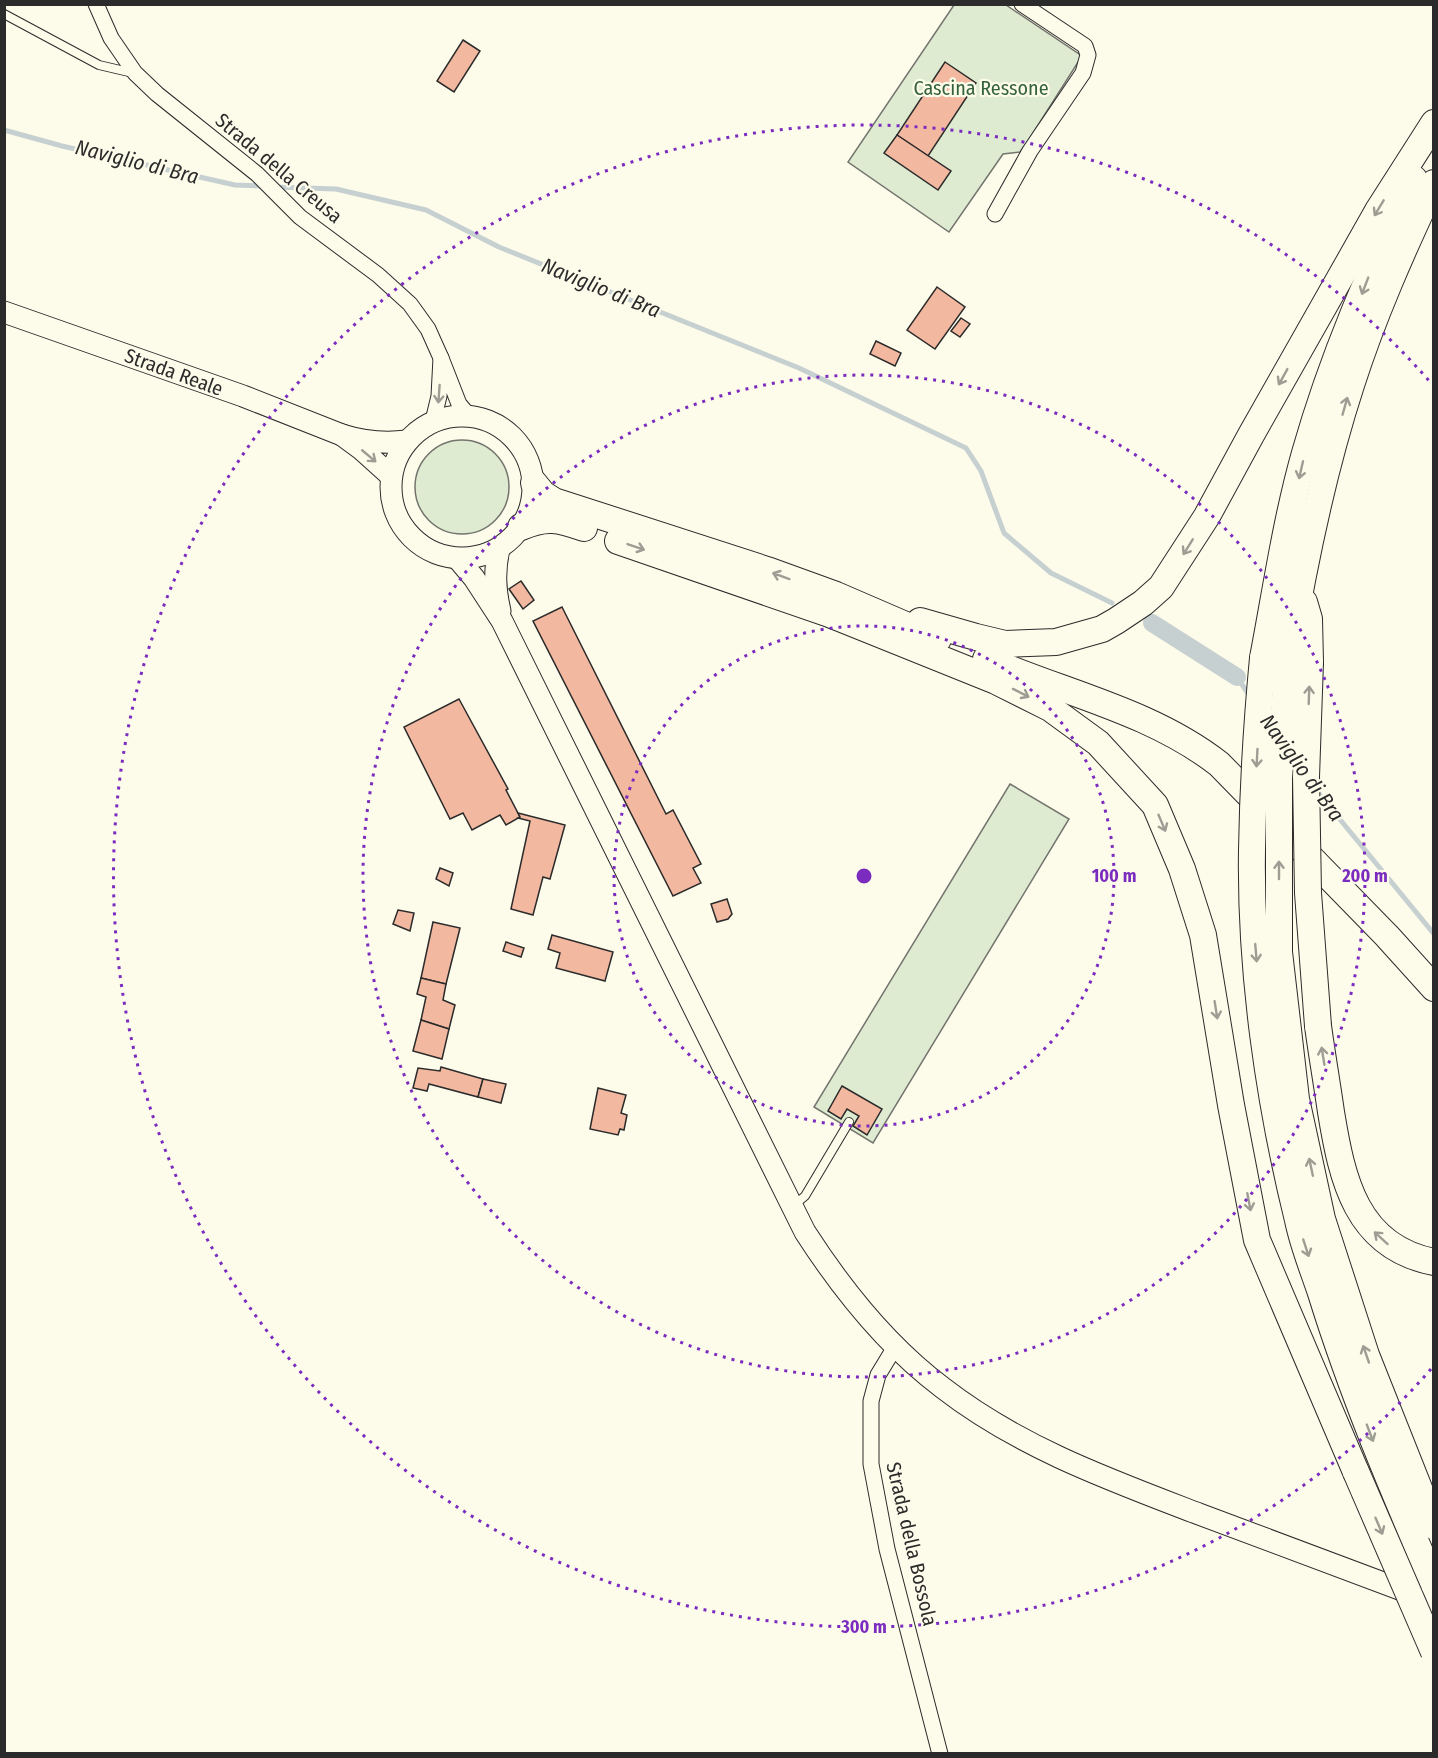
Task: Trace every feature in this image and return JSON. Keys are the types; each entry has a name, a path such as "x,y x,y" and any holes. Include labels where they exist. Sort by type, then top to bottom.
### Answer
{"highway":[{"path":"834,605 1005,644 1056,642 1102,629 1143,603 1161,587 1207,516 1379,208 1434,123"},
{"path":"1434,138 1374,262 1328,381 1305,455 1278,778 1279,952 1296,1099 1322,1219 1359,1332 1421,1499 1434,1526"},
{"path":"1434,183 1397,262 1351,384 1323,483 1299,588 1252,862 1255,941 1262,1018 1277,1118 1298,1222 1340,1354 1382,1464 1434,1584"},
{"path":"534,483 543,494 554,501 577,510 766,570 1050,708 1098,743 1155,805 1182,869 1203,935 1231,1105 1257,1240 1434,1652"},
{"path":"521,527 537,520 564,521 834,605 998,664 1172,732 1219,764 1387,936 1434,988"},
{"path":"1287,660 1306,777 1308,893 1318,1026 1339,1160 1350,1196 1370,1227 1387,1244 1417,1258 1434,1262"}],"main road":[{"name":"Strada Reale","path":"4,312 243,396 342,435 364,442 386,444 407,441"},
{"path":"453,416 469,416 497,424 514,437 526,455 534,483 533,496 527,517 508,542 499,549 477,557 458,559 435,554 416,543 402,526 393,507 391,476 396,459 407,441 418,431 433,422 453,416"},
{"name":"Strada Reale","path":"342,435 362,449 391,476"},
{"path":"499,549 495,580 502,621"},
{"path":"458,559 474,578 502,621 792,1207 825,1264 853,1300 895,1347 943,1389 989,1420 1041,1450 1157,1497 1434,1602"}],"street":[{"name":"Strada della Creusa","path":"96,4 111,38 135,73 157,94 257,174 300,217 378,275 410,304 428,329 459,404 469,416"},
{"path":"995,213 1030,151 1083,73 1088,54 1085,46 1022,4"},
{"name":"Strada della Creusa","path":"433,422 439,396 441,358"},
{"name":"Strada della Bossola","path":"895,1347 878,1375 870,1401 871,1464 887,1549 940,1754"}],"lane":[{"path":"4,14 99,65 135,73"},
{"path":"792,1207 805,1196 849,1122"}],"green space":[{"name":"Cascina Ressone","path":"954,5 1006,5 1082,56 1020,152 1003,154 949,232 848,162"},
{"path":"462,440 480,443 495,454 506,469 509,487 506,505 495,520 480,531 462,534 444,531 429,520 418,505 415,487 418,469 429,454 444,443"},
{"path":"1010,784 1069,819 873,1143 814,1107"}],"building":[{"path":"463,40 480,51 454,92 437,81"},
{"path":"945,62 976,83 928,156 897,135"},
{"path":"897,135 951,171 938,190 884,153"},
{"path":"937,287 965,307 935,349 907,330"},
{"path":"961,318 970,324 960,337 951,331"},
{"path":"876,341 901,353 895,366 870,354"},
{"path":"521,581 534,600 523,609 509,589"},
{"path":"562,607 666,814 673,810 701,864 693,868 701,883 673,896 533,621"},
{"path":"459,699 508,789 506,790 520,817 506,825 500,815 472,830 463,813 450,819 404,727"},
{"path":"518,813 565,825 550,879 543,877 533,915 511,909 530,821 518,818 520,817"},
{"path":"440,868 453,873 449,886 436,879"},
{"path":"727,899 732,914 728,919 717,922 711,904"},
{"path":"398,910 414,913 410,931 393,924"},
{"path":"433,922 460,928 446,984 421,978"},
{"path":"552,935 613,952 605,981 556,968 560,953 548,949"},
{"path":"506,942 524,948 521,957 503,951"},
{"path":"421,978 446,984 443,1000 455,1005 449,1029 421,1020 426,997 417,994"},
{"path":"421,1020 449,1029 442,1059 413,1051"},
{"path":"441,1067 483,1079 478,1097 429,1084 427,1091 413,1088 418,1068 440,1071"},
{"path":"483,1079 506,1084 501,1103 478,1097"},
{"path":"842,1086 882,1109 867,1135 853,1126 859,1116 847,1109 841,1119 828,1111"},
{"path":"598,1088 626,1095 621,1113 627,1115 624,1130 620,1129 618,1135 590,1129"}],"waterway":[{"name":"Naviglio di Bra","path":"4,130 62,146 235,185 265,186"},
{"name":"Naviglio di Bra","path":"275,187 336,189 426,210 499,247 799,368 966,448 981,471 1004,533 1051,573 1112,603"},
{"name":"Naviglio di Bra","path":"1152,623 1237,677"},
{"name":"Naviglio di Bra","path":"1237,677 1251,698"},
{"name":"Naviglio di Bra","path":"1315,789 1434,934"}]}
